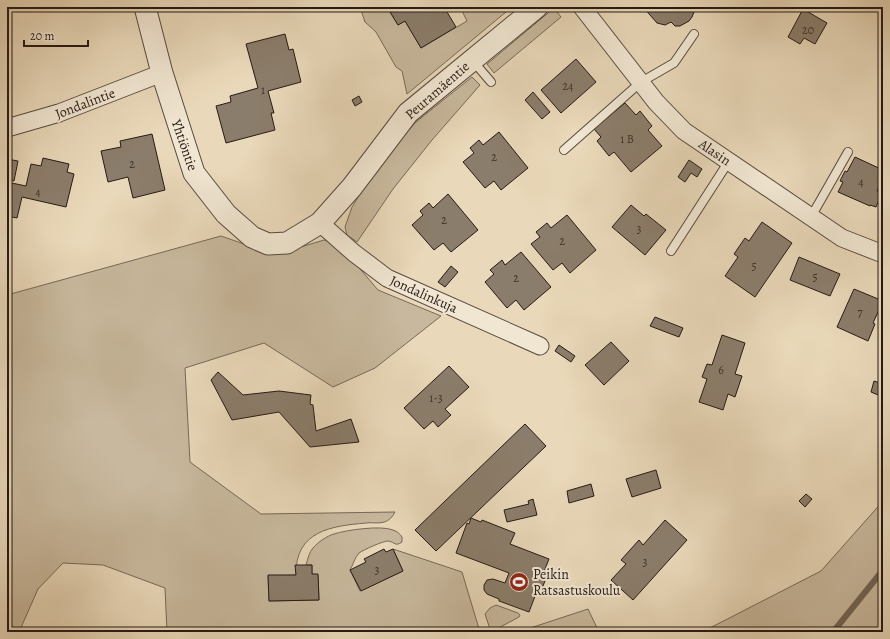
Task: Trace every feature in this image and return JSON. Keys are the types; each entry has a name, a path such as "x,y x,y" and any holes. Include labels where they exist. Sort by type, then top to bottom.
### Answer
{"street":[{"name":"Yhtiöntie","path":"145,7 162,73 194,173 226,214 252,237 268,244 287,244 320,223"},
{"name":"Peuramäentie","path":"320,223 352,187 408,113 538,7"},
{"name":"Alasin","path":"582,7 656,102 684,131 842,238 883,254"},
{"name":"Jondalintie","path":"7,128 59,113 162,73"},
{"name":"Jondalinkuja","path":"320,223 354,253 387,278 540,346"}],"lane":[{"path":"564,150 641,82 674,63 694,34"},
{"path":"472,60 491,82"},
{"path":"811,217 848,152"},
{"path":"671,251 729,161"}],"shaded area":[{"path":"360,7 387,7 398,25 405,21 421,48 467,21 460,7 512,7 407,94 402,71 396,67 376,32 365,22"},
{"path":"554,8 561,17 494,73 487,64"},
{"path":"472,77 480,85 432,140 393,189 357,242 347,235 345,227 352,207 380,162 416,122"},
{"path":"221,236 267,252 294,249 324,240 335,243 344,250 378,290 441,316 375,368 333,387 264,343 185,368 190,462 261,514 395,512 392,517 382,523 340,526 328,529 308,540 297,560 296,575 268,576 269,601 319,600 318,575 312,574 312,565 306,565 310,552 315,546 320,541 339,532 380,528 388,529 394,530 399,534 402,537 402,542 396,544 385,541 359,553 350,570 360,591 403,571 393,549 462,572 480,632 167,632 165,588 103,565 63,563 38,589 19,632 7,632 7,295"},
{"path":"883,501 883,632 702,632 821,571"},
{"path":"496,605 520,615 519,617 491,632 485,614 490,608"},
{"path":"588,609 599,632 518,632"}],"building":[{"path":"387,7 444,7 456,27 421,48 405,21 398,25"},
{"path":"643,7 696,7 689,21 680,26 675,26 671,22 665,25 657,23"},
{"path":"803,9 827,23 815,44 804,38 800,44 788,37"},
{"path":"285,34 289,50 293,49 301,82 268,91 274,113 271,113 275,130 226,143 216,106 231,102 230,96 258,88 246,44"},
{"path":"576,59 596,82 561,113 541,90"},
{"path":"533,92 550,112 542,119 525,100"},
{"path":"359,96 362,102 355,106 352,100"},
{"path":"625,103 636,115 640,111 652,126 648,130 662,146 631,172 614,152 609,156 597,141 601,137 594,129"},
{"path":"499,132 528,168 501,190 494,181 485,188 463,162 474,153 470,148 479,140 483,145"},
{"path":"152,134 165,190 133,198 128,177 108,182 101,151 121,147 120,141"},
{"path":"855,157 883,170 883,178 877,191 882,193 876,207 870,206 838,192 843,182 840,181"},
{"path":"43,158 69,164 67,172 74,174 66,207 22,197 17,218 7,216 7,182 26,186 31,164 41,166"},
{"path":"7,159 18,161 14,181 7,179"},
{"path":"689,160 702,169 697,177 691,173 685,182 678,177"},
{"path":"448,194 478,230 451,252 443,243 434,250 412,225 423,215 420,211 429,203 433,208"},
{"path":"631,205 644,216 646,214 666,230 645,255 612,227"},
{"path":"567,215 596,250 570,273 562,263 553,270 531,244 540,237 536,232 547,223 551,228"},
{"path":"762,222 792,243 755,297 725,276 738,257 734,254 745,238 749,241"},
{"path":"521,252 551,287 524,310 516,300 507,308 485,282 494,274 490,270 502,260 505,265"},
{"path":"799,257 840,274 830,296 790,280"},
{"path":"451,266 458,272 445,287 438,282"},
{"path":"854,289 883,301 873,323 875,324 868,341 837,327"},
{"path":"655,317 683,328 679,337 650,326"},
{"path":"722,335 745,343 735,374 742,376 735,397 728,394 723,410 699,402 707,379 702,377 707,364 712,365"},
{"path":"611,342 629,361 604,385 585,365"},
{"path":"559,345 575,356 571,362 555,351"},
{"path":"449,366 469,387 445,409 451,415 438,427 433,421 424,429 404,408"},
{"path":"218,372 243,395 279,391 311,395 310,404 313,405 316,431 351,419 359,442 310,447 279,412 232,420 211,380"},
{"path":"874,381 883,384 883,397 871,392"},
{"path":"525,424 546,446 436,551 415,530"},
{"path":"656,470 661,488 632,497 626,479"},
{"path":"591,484 594,496 569,503 567,491"},
{"path":"806,494 812,499 805,507 799,501"},
{"path":"533,499 537,515 507,522 504,510 529,504 528,501"},
{"path":"471,518 481,522 482,520 515,533 510,544 549,559 541,579 545,581 540,593 537,591 529,612 499,601 499,599 487,594 484,590 484,585 487,580 493,579 505,583 509,573 456,553 467,523 469,524"},
{"path":"665,520 687,540 633,600 611,580 626,564 621,560 639,540 643,545"},
{"path":"384,549 386,552 393,549 403,571 361,591 350,570 366,562 364,559"},
{"path":"295,565 312,565 312,574 318,574 319,600 269,601 268,575 296,575"}],"waterway":[{"path":"833,632 883,570"}],"place":[{"name":"Peikin Ratsastuskoulu","path":"519,582"}]}
